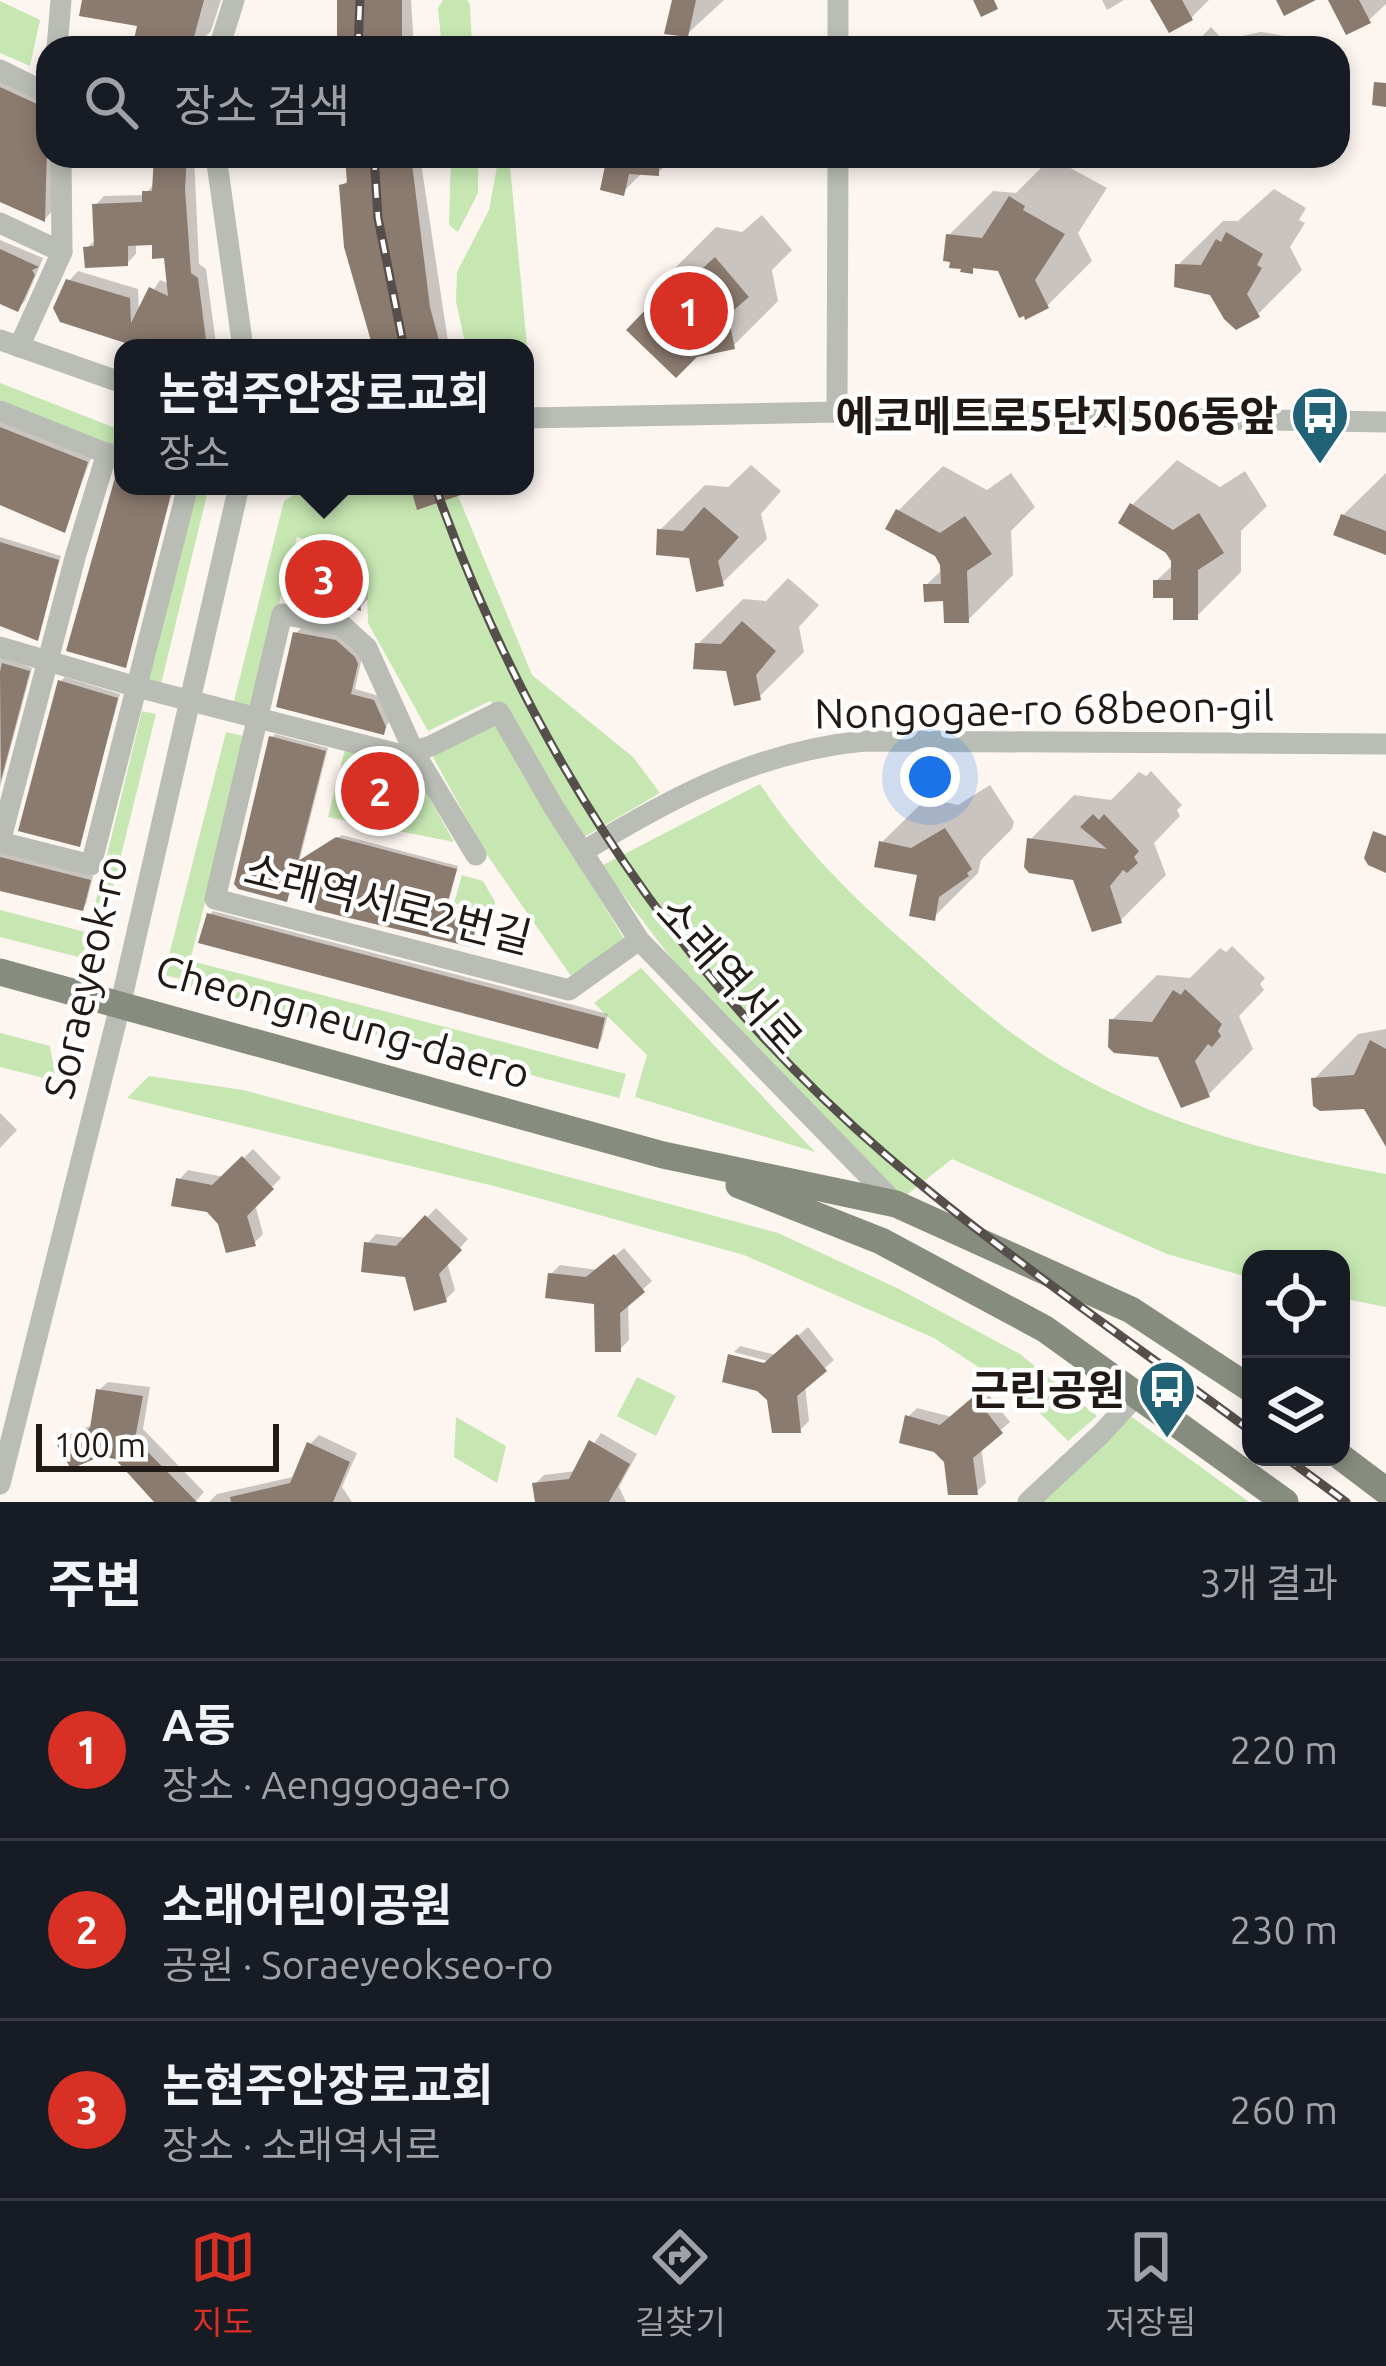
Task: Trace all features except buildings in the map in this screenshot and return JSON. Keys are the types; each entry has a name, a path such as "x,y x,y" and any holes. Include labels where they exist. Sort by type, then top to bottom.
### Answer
{"main road":[{"name":"Cheongneung-daero","path":"0,972 663,1155 896,1204 1131,1310 1242,1383"},
{"name":"Cheongneung-daero","path":"663,1155 881,1241 1046,1329 1285,1502"},
{"path":"1350,1464 1386,1491"}],"street":[{"path":"58,36 61,0"},
{"path":"223,36 234,0"},
{"path":"838,0 838,36"},
{"path":"0,70 36,88"},
{"path":"62,168 62,252 10,343 114,380"},
{"path":"217,168 242,339"},
{"path":"836,412 838,168"},
{"path":"0,223 62,252"},
{"path":"0,411 114,456"},
{"path":"534,418 836,412 1386,422"},
{"path":"114,459 76,554 0,842 91,865 186,495"},
{"name":"Soraeyeok-ro","path":"0,1484 122,1003 236,495"},
{"path":"258,719 282,614 343,626 367,648 414,752 476,855"},
{"path":"0,647 258,719 402,755 414,752"},
{"name":"소래역서로","path":"414,752 499,712 638,940 896,1204"},
{"name":"소래역서로2번길","path":"258,719 215,899 569,990 638,940"},
{"name":"Nongogae-ro 68beon-gil","path":"584,851 713,779 767,758 818,746 865,741 1386,744"},
{"path":"1028,1502 1137,1395"}],"green space":[{"path":"443,0 467,0 471,36 441,36 438,8"},
{"path":"0,1 40,20 30,66 0,53"},
{"path":"451,168 478,168 478,193 458,232 449,225"},
{"path":"497,168 510,168 526,339 464,339 456,301 457,272 489,210"},
{"path":"0,383 114,427 114,445 0,400"},
{"path":"193,495 207,495 161,684 148,680"},
{"path":"294,495 458,495 532,675 633,757 660,793 584,837 490,701 428,731 368,623 366,559 297,537 251,707 234,701 284,501"},
{"path":"142,711 156,714 103,928 90,925"},
{"path":"495,725 626,942 573,979 485,852 433,757"},
{"path":"226,732 248,737 185,980 164,975"},
{"path":"345,749 411,765 454,842 328,817"},
{"path":"760,784 810,849 867,909 980,1008 1058,1064 1135,1104 1217,1134 1386,1174 1386,1307 1350,1300 1350,1250 1242,1250 1242,1275 1167,1254 952,1159 904,1197 697,992 601,866"},
{"path":"462,875 483,881 495,902 491,914 454,903"},
{"path":"0,910 89,933 82,958 0,937"},
{"path":"195,962 626,1074 619,1098 189,986"},
{"path":"641,968 815,1152 635,1097 647,1055 594,1003"},
{"path":"0,1033 50,1046 56,1081 0,1067"},
{"path":"149,1076 243,1090 778,1233 899,1289 1020,1354 1097,1416 1068,1441 1023,1396 934,1338 744,1255 494,1186 127,1098"},
{"path":"637,1377 676,1396 656,1436 617,1416"},
{"path":"1129,1415 1249,1502 1038,1502"},
{"path":"456,1417 506,1446 497,1483 454,1457"}],"railway":[{"path":"358,36 360,0"},
{"path":"375,168 378,218 402,339"},
{"path":"438,495 515,676 563,765 676,934 741,1012 811,1087 888,1157 1021,1263 1242,1424"},
{"path":"1297,1466 1346,1502"}],"place":[{"name":"A동","path":"689,311"},
{"name":"에코메트로5단지506동앞","path":"1320,466"},
{"name":"논현주안장로교회","path":"324,579"},
{"name":"소래어린이공원","path":"380,791"},
{"name":"근린공원","path":"1167,1440"}]}
